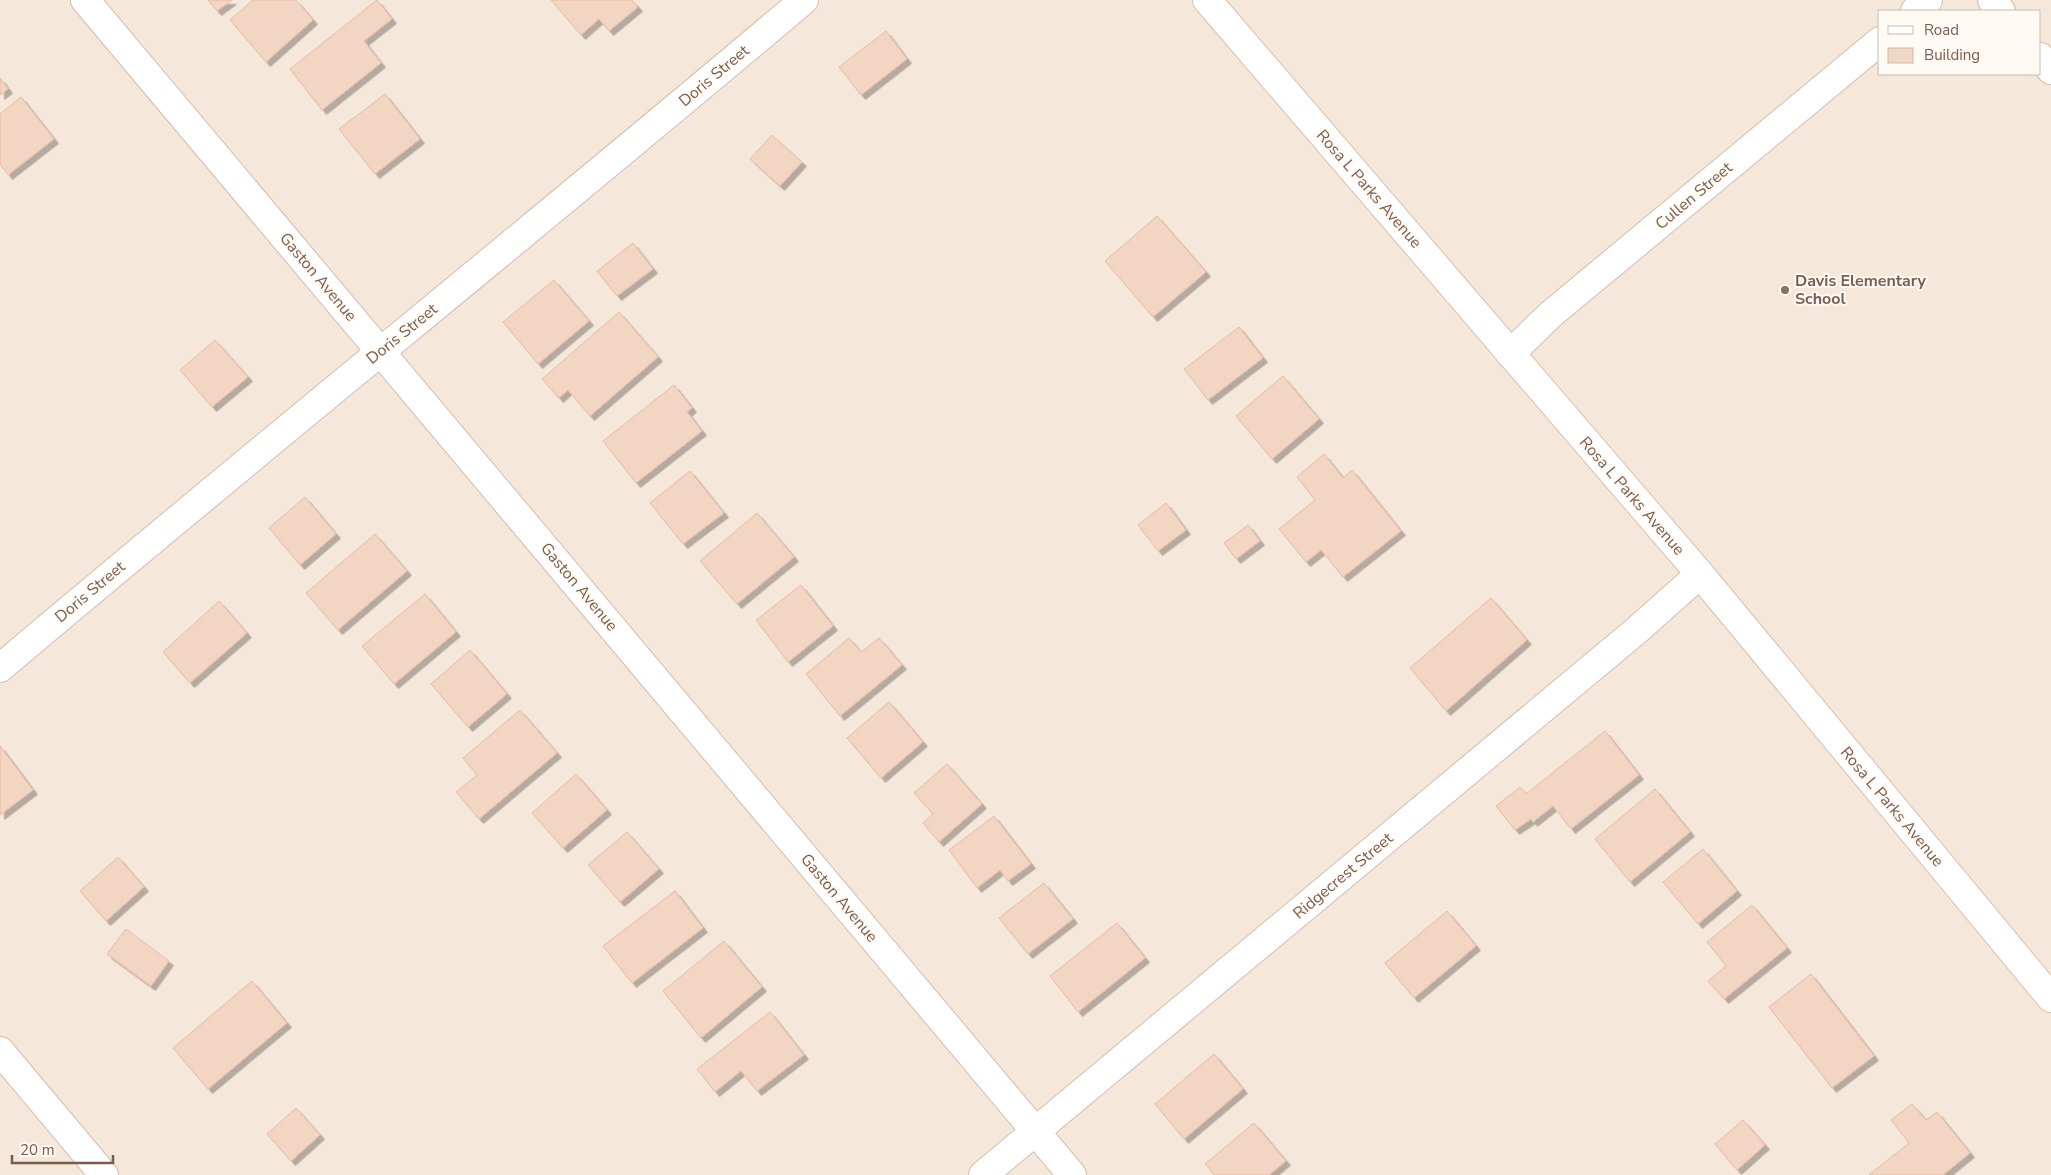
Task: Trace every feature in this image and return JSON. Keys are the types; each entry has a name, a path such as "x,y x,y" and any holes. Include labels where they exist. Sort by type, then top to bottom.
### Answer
{"street":[{"name":"Gaston Avenue","path":"85,0 1072,1175"},
{"name":"Doris Street","path":"0,668 176,519 381,352 804,0"},
{"name":"Rosa L Parks Avenue","path":"1207,0 1700,574 2051,998"},
{"path":"1916,10 1928,0"},
{"path":"1992,0 2000,10"},
{"name":"Cullen Street","path":"1510,354 1550,316 1878,43"},
{"path":"2041,58 2051,70"},
{"name":"Ridgecrest Street","path":"984,1175 1636,631 1700,574"},
{"path":"0,1051 104,1175"}],"shaded area":[{"path":"0,0 2051,0 2051,1175 0,1175"}],"building":[{"path":"208,0 232,0 217,11"},
{"path":"253,0 296,0 313,20 266,62 230,20"},
{"path":"377,0 392,19 364,41 381,63 322,110 290,69"},
{"path":"551,0 632,0 638,7 609,31 599,19 581,35"},
{"path":"886,31 907,59 861,95 839,67"},
{"path":"0,78 8,89 0,95"},
{"path":"385,94 420,139 375,174 339,129"},
{"path":"21,97 54,139 8,175 0,164 0,114"},
{"path":"772,135 802,162 780,186 750,159"},
{"path":"1157,216 1206,272 1153,317 1105,261"},
{"path":"633,243 653,269 617,296 597,271"},
{"path":"554,280 589,321 538,364 503,322"},
{"path":"619,312 658,357 590,416 568,390 559,398 542,379"},
{"path":"1239,327 1263,358 1208,400 1184,369"},
{"path":"215,340 248,377 212,407 180,370"},
{"path":"1283,376 1319,419 1272,459 1236,416"},
{"path":"674,385 692,408 687,412 702,431 636,483 603,441"},
{"path":"1324,454 1343,478 1352,470 1401,531 1343,577 1321,550 1306,562 1279,529 1315,500 1297,477"},
{"path":"690,471 724,513 683,544 650,503"},
{"path":"305,497 336,534 300,565 269,528"},
{"path":"1166,503 1186,530 1158,551 1138,525"},
{"path":"757,513 794,557 737,604 700,561"},
{"path":"1248,525 1260,541 1236,559 1224,543"},
{"path":"375,534 407,571 338,630 306,593"},
{"path":"801,585 833,626 788,662 756,620"},
{"path":"425,594 456,632 394,684 362,646"},
{"path":"1491,598 1527,640 1446,711 1410,668"},
{"path":"219,601 247,633 190,683 163,652"},
{"path":"849,638 861,652 879,638 902,665 840,716 806,674"},
{"path":"470,650 507,694 468,727 431,684"},
{"path":"889,702 923,742 881,778 847,738"},
{"path":"520,710 557,753 479,819 456,792 477,775 463,758"},
{"path":"1605,731 1639,775 1571,829 1553,806 1533,822 1531,819 1515,830 1496,806 1520,787 1526,794"},
{"path":"0,746 33,790 0,815"},
{"path":"947,764 982,804 939,842 923,823 933,814 914,793"},
{"path":"576,774 607,810 563,848 532,813"},
{"path":"1655,789 1690,832 1630,882 1595,839"},
{"path":"994,816 1031,864 1008,881 1000,870 977,888 949,850"},
{"path":"627,832 659,869 620,902 588,865"},
{"path":"1703,849 1737,891 1698,924 1663,882"},
{"path":"118,857 144,887 106,921 80,891"},
{"path":"1044,883 1073,919 1028,954 999,918"},
{"path":"675,891 703,928 632,983 603,946"},
{"path":"1752,905 1787,948 1724,999 1708,981 1726,966 1707,942"},
{"path":"1447,911 1476,946 1414,998 1385,963"},
{"path":"1117,923 1145,958 1078,1012 1050,976"},
{"path":"126,929 169,961 151,986 107,954"},
{"path":"724,941 762,987 701,1038 663,991"},
{"path":"1811,974 1874,1056 1832,1088 1769,1007"},
{"path":"252,981 287,1023 208,1089 173,1048"},
{"path":"770,1012 804,1055 757,1091 741,1071 715,1092 697,1069"},
{"path":"1214,1054 1243,1089 1184,1139 1155,1104"},
{"path":"1912,1104 1926,1120 1937,1112 1970,1153 1943,1175 1869,1175 1909,1143 1891,1120"},
{"path":"296,1108 320,1135 291,1161 267,1134"},
{"path":"1743,1120 1765,1145 1737,1170 1715,1144"},
{"path":"1254,1123 1286,1161 1269,1175 1215,1175 1205,1164"}],"place":[{"name":"Davis Elementary School","path":"1785,290"}]}
